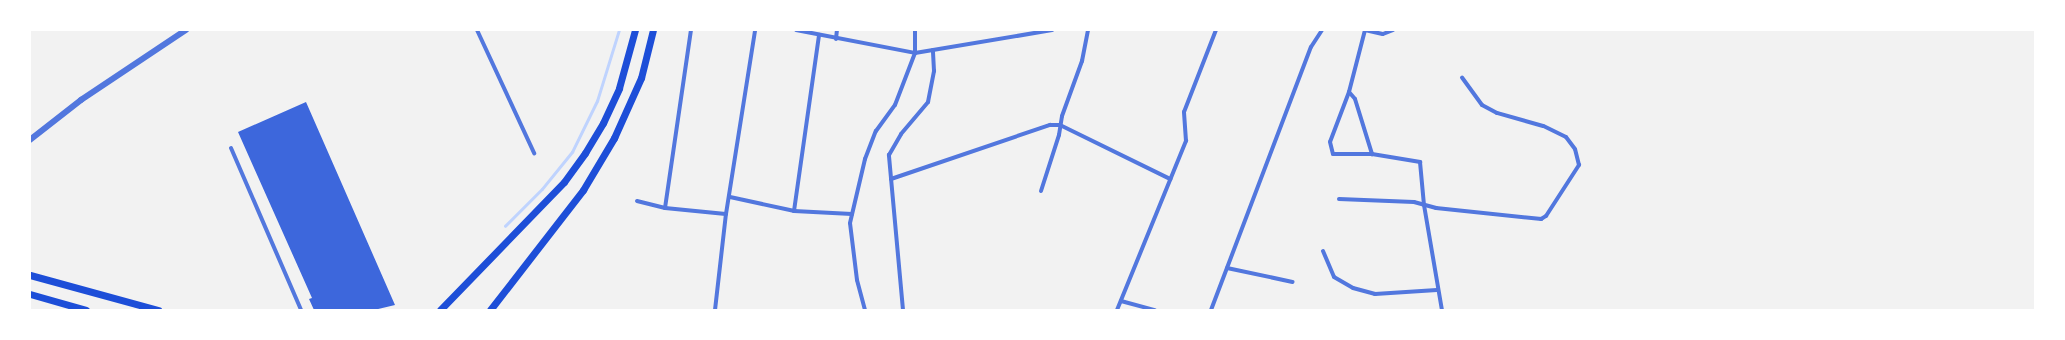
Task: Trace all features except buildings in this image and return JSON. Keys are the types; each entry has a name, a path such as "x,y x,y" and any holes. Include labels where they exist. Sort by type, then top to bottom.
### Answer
{"main road":[{"path":"440,310 564,182 585,153 603,123 619,88 635,30"},
{"path":"490,310 583,190 614,138 641,78 653,30"},
{"path":"30,275 158,310"},
{"path":"30,294 86,310"}],"street":[{"path":"30,140 81,100 186,30"},
{"path":"477,30 534,153"},
{"path":"665,208 691,30"},
{"path":"715,310 726,214 730,197 755,30"},
{"path":"796,30 836,39 915,53 1052,30"},
{"path":"836,39 837,30"},
{"path":"865,310 856,273 850,223 865,159 876,131 895,105 915,53 915,30"},
{"path":"1117,310 1186,141 1184,112 1216,30"},
{"path":"1211,310 1311,47 1322,30"},
{"path":"1394,30 1384,34 1365,30 1349,92 1330,142 1333,154 1372,154 1420,162 1424,205 1437,290 1442,310"},
{"path":"1041,191 1060,125 1082,61 1086,31"},
{"path":"794,211 819,35"},
{"path":"903,310 890,156 893,148 928,102 934,71 933,50"},
{"path":"1339,199 1414,202 1424,205 1541,219 1546,216 1579,165 1575,149 1566,137 1543,126 1497,113 1482,105 1462,77"},
{"path":"1349,92 1355,99 1372,154"},
{"path":"891,179 1050,125 1060,125 1170,179"},
{"path":"231,148 301,310"},
{"path":"730,197 794,211 852,214"},
{"path":"636,201 665,208 726,214"},
{"path":"1323,251 1334,277 1353,288 1374,294 1437,290"},
{"path":"1227,268 1293,282"},
{"path":"1121,301 1155,310"}],"waterway":[{"path":"505,226 542,189 572,152 597,101 619,30"}]}
